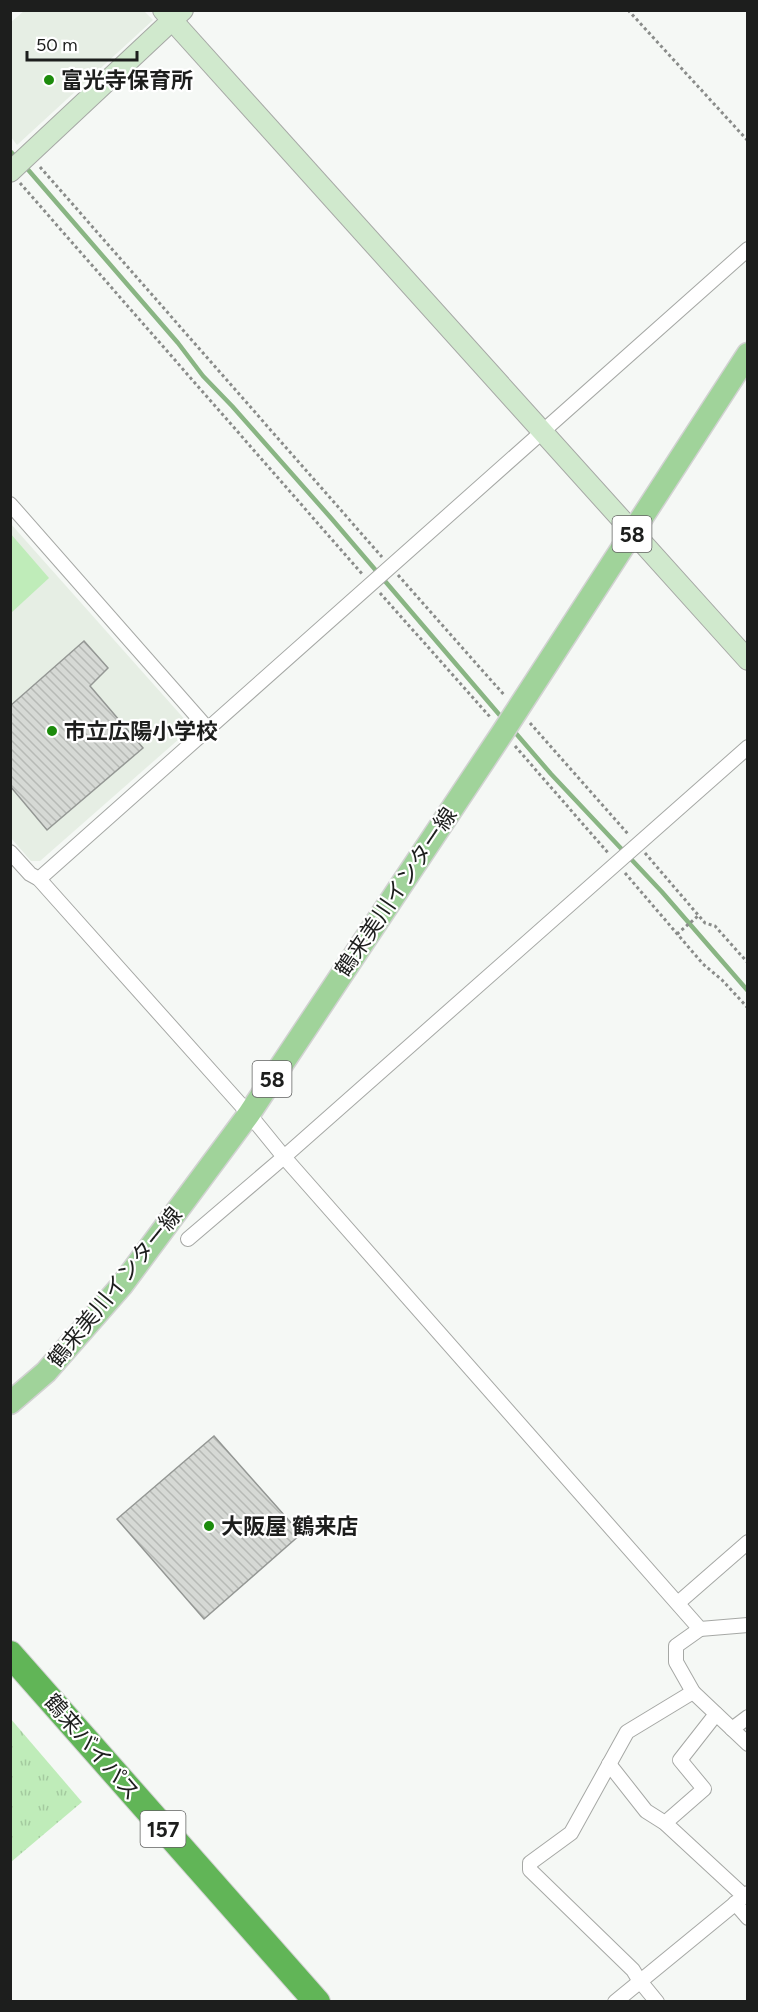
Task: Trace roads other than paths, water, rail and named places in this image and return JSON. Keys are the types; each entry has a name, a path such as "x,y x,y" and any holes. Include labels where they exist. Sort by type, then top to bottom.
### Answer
{"highway":[{"name":"鶴来バイパス","path":"10,1654 316,2001"}],"main road":[{"name":"鶴来美川インター線","path":"10,1403 46,1372 122,1285 249,1114 515,713 747,354"}],"street":[{"path":"17,170 173,14 542,433 747,660"},
{"path":"39,879 747,249"},
{"path":"10,504 208,729"},
{"path":"189,1239 747,747"},
{"path":"10,852 30,874 39,879 249,1114 284,1157 700,1629"},
{"path":"678,1603 747,1542"},
{"path":"747,1625 700,1629 676,1646 676,1662 693,1692 747,1744"},
{"path":"657,2001 633,1970 530,1870 530,1863 571,1833 627,1732 693,1692"},
{"path":"665,1823 704,1789 680,1760 716,1714"},
{"path":"732,1729 747,1717"},
{"path":"609,1764 646,1811 665,1823 742,1897 747,1918"},
{"path":"615,2001 742,1897"}],"waterway":[{"path":"10,151 18,159"},
{"path":"24,165 178,343 203,376 331,518 503,719"},
{"path":"513,730 551,774 662,892 748,991"}],"place":[{"name":"富光寺保育所","path":"49,80"},
{"name":"市立広陽小学校","path":"52,731"},
{"name":"大阪屋 鶴来店","path":"209,1526"}]}
